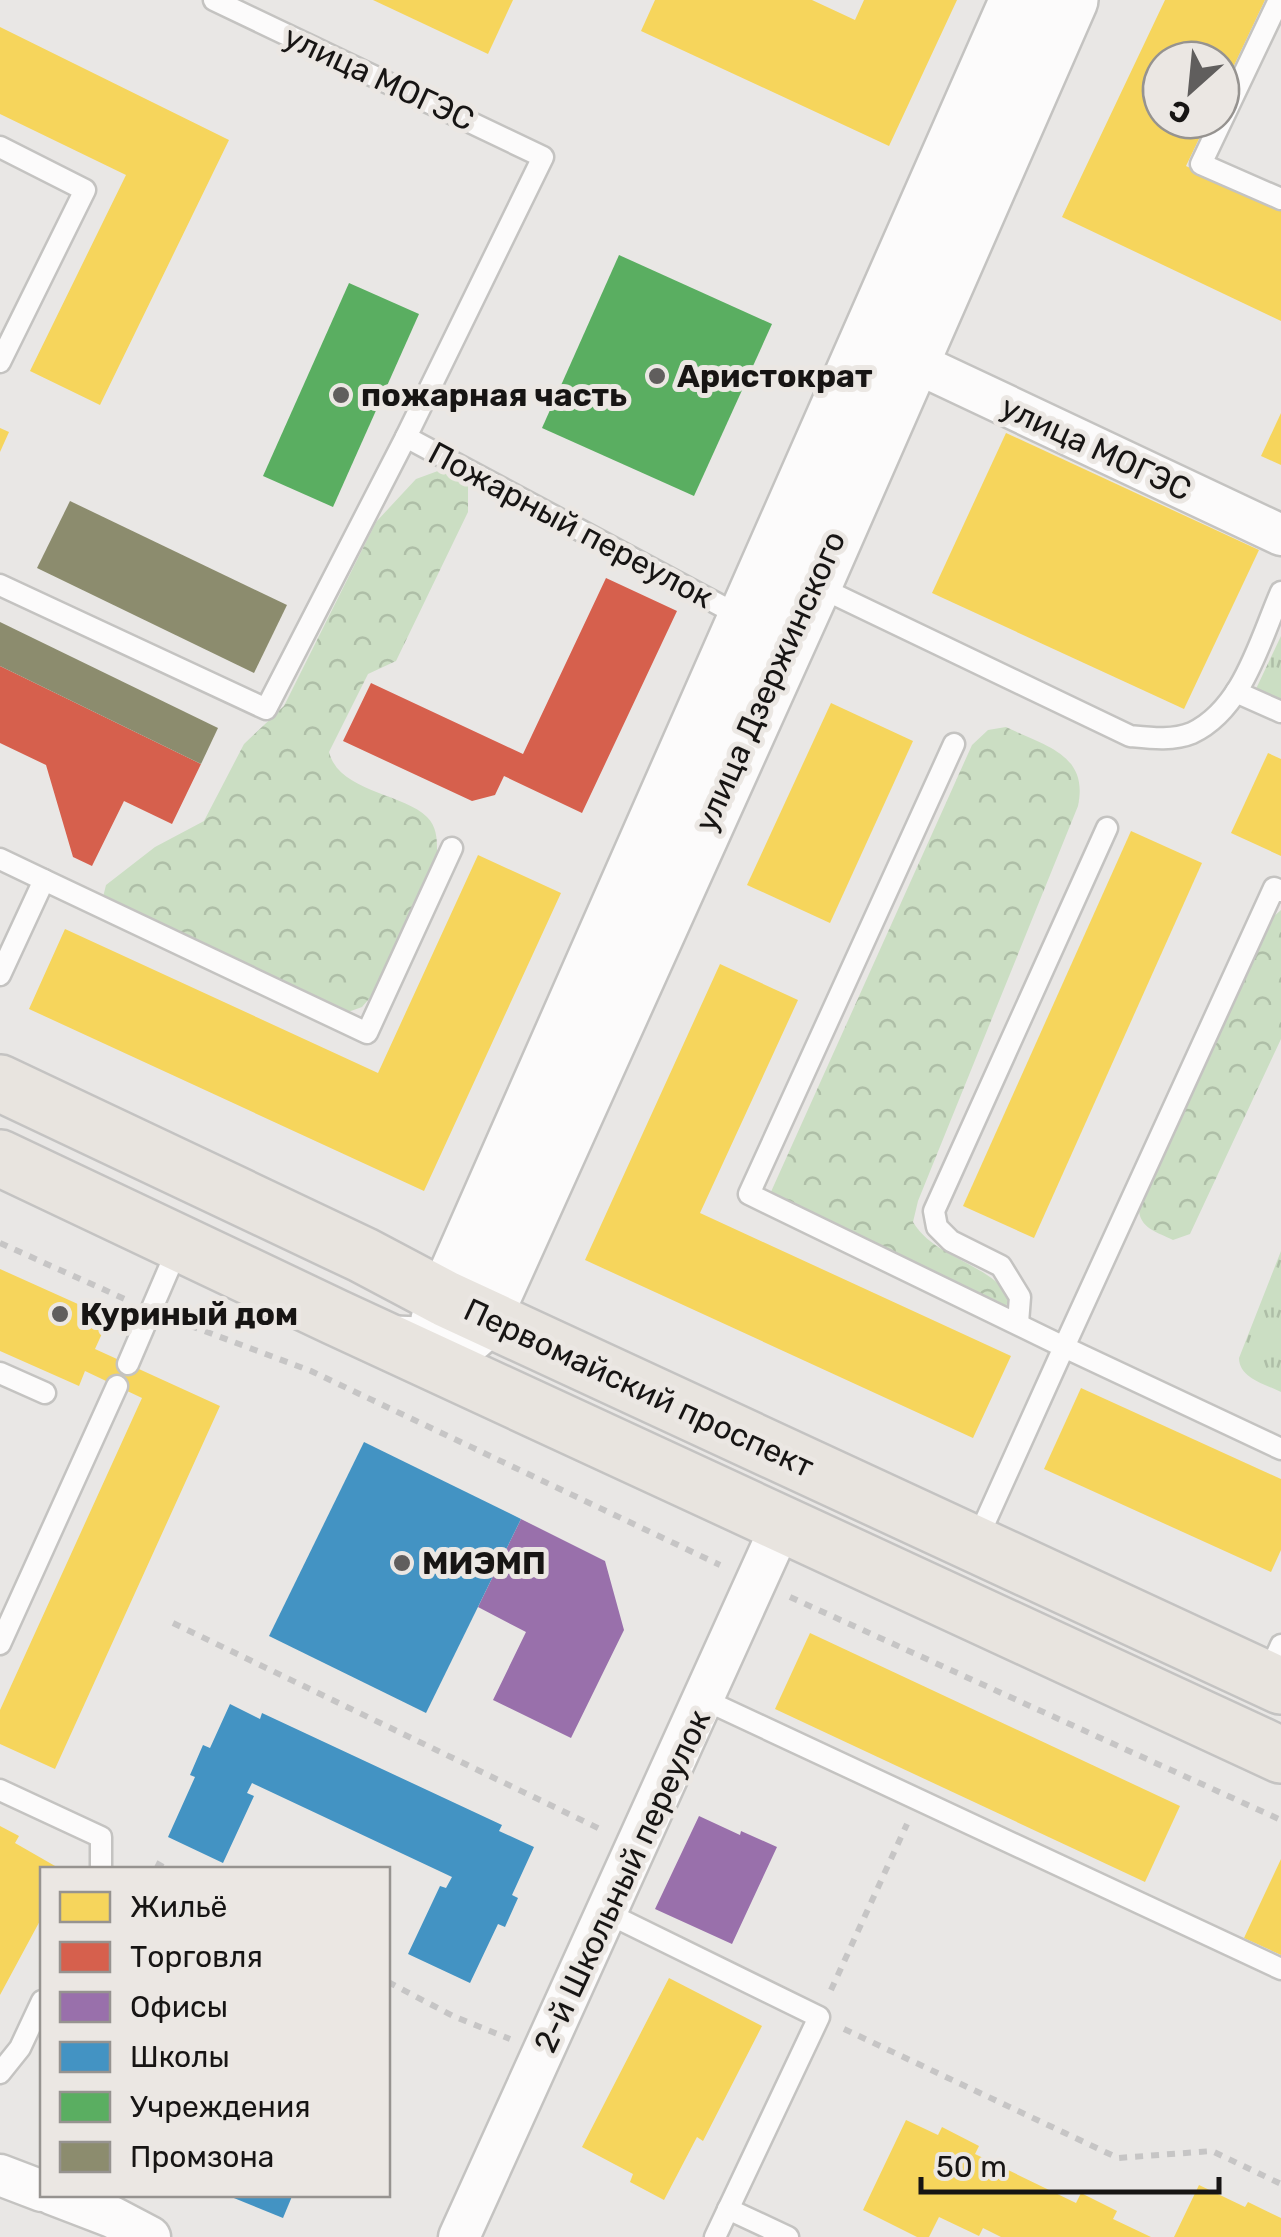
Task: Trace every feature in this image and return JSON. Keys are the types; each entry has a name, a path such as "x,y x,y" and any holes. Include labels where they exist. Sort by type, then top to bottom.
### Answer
{"main road":[{"name":"улица Дзержинского","path":"450,1337 746,620 1018,0"},
{"name":"улица Дзержинского","path":"450,1337 814,584 1070,0"},
{"name":"Первомайский проспект","path":"0,1083 363,1255 450,1337 782,1524 1281,1754"},
{"name":"Первомайский проспект","path":"0,1158 181,1242 450,1337 975,1544 1276,1670"}],"street":[{"name":"улица МОГЭС","path":"912,361 1281,535"},
{"name":"2-й Школьный переулок","path":"464,2235 782,1524"},
{"path":"0,2176 40,2190"},
{"path":"60,2197 150,2237"}],"lane":[{"name":"улица МОГЭС","path":"214,0 544,157"},
{"path":"1279,0 1201,164 1281,199"},
{"path":"0,148 85,190 0,362"},
{"name":"Пожарный переулок","path":"544,157 406,436 746,620"},
{"path":"0,584 266,709 406,436"},
{"path":"814,584 1130,736 1159,739 1190,734 1216,716 1236,692 1281,592"},
{"path":"1236,692 1281,712"},
{"path":"954,744 749,1194 1281,1450"},
{"path":"1018,1323 1020,1297 1001,1266 951,1241 937,1227 934,1211 1108,828"},
{"path":"0,860 367,1033 452,848"},
{"path":"0,975 44,880"},
{"path":"975,1544 1274,888 1281,891"},
{"path":"128,1364 181,1242"},
{"path":"0,1373 45,1393"},
{"path":"0,1644 117,1386"},
{"path":"705,1700 1281,1969"},
{"path":"0,1790 102,1838 100,1867"},
{"path":"607,1913 819,2017 714,2237"},
{"path":"0,2073 20,2048 40,2005"},
{"path":"728,2209 788,2237"}],"path":[{"path":"0,1243 152,1311 311,1371 758,1582 1281,1820"},
{"path":"173,1623 637,1847"},
{"path":"918,1800 819,2017 1118,2158 1212,2151 1281,2184"},
{"path":"156,1863 163,1867"},
{"path":"390,1983 543,2054"}],"green space":[{"path":"446,468 468,483 468,512 396,661 368,674 329,752 345,776 427,817 437,840 437,855 374,993 362,1007 348,1012 115,909 103,897 106,885 155,847 204,821 244,744 284,706 376,522 416,479"},
{"path":"1281,636 1281,703 1255,691"},
{"path":"1006,727 1049,747 1070,763 1080,788 1078,806 918,1201 913,1222 933,1244 999,1284 1009,1295 1006,1308 770,1194 972,745 988,730"},
{"path":"1281,910 1281,1039 1190,1234 1173,1240 1145,1225 1139,1207 1273,917"},
{"path":"1281,1251 1281,1392 1243,1371 1239,1358"}],"building: Жильё":[{"path":"373,0 513,0 488,54"},
{"path":"655,0 812,0 855,20 864,0 957,0 889,146 641,31"},
{"path":"1165,0 1265,0 1241,51 1241,40 1146,40"},
{"path":"0,27 229,140 100,405 30,371 126,175 0,114"},
{"path":"1141,51 1141,140 1198,140 1186,166 1281,211 1281,321 1062,217"},
{"path":"1281,413 1281,465 1261,456"},
{"path":"0,428 9,432 0,452"},
{"path":"1006,433 1259,550 1184,709 932,593"},
{"path":"831,703 913,741 830,923 747,885"},
{"path":"1268,753 1281,759 1281,856 1231,833"},
{"path":"1131,831 1202,863 1034,1238 963,1206"},
{"path":"478,855 561,893 424,1191 29,1009 65,929 378,1073"},
{"path":"720,964 798,1000 700,1213 1011,1356 973,1438 585,1260"},
{"path":"0,1269 109,1318 95,1349 220,1406 55,1769 0,1744 0,1710 142,1398 85,1371 79,1386 0,1351"},
{"path":"1081,1388 1281,1479 1281,1550 1271,1572 1044,1469"},
{"path":"810,1633 1180,1806 1145,1882 775,1709"},
{"path":"0,1826 19,1836 15,1843 57,1867 40,1867 40,1921 0,1995"},
{"path":"1281,1859 1281,1955 1244,1938"},
{"path":"669,1978 762,2026 703,2141 697,2137 664,2200 630,2182 633,2174 582,2147"},
{"path":"906,2120 938,2135 942,2127 979,2146 975,2154 1076,2203 1081,2193 1117,2211 1113,2219 1151,2237 1001,2237 983,2228 979,2236 939,2217 929,2237 917,2237 863,2210"},
{"path":"1199,2185 1245,2207 1248,2202 1281,2218 1281,2237 1174,2237"}],"building: Торговля":[{"path":"606,578 677,611 582,813 504,776 495,795 472,801 343,741 371,683 523,754"},
{"path":"0,666 201,764 172,824 124,801 92,866 73,857 46,765 0,743"}],"building: Офисы":[{"path":"521,1519 605,1561 624,1630 571,1738 493,1700 526,1632 478,1607"},
{"path":"699,1816 777,1847 732,1944 655,1909"}],"building: Школы":[{"name":"МИЭМП","path":"364,1442 521,1519 426,1713 269,1636"},
{"path":"230,1704 260,1719 262,1713 502,1825 499,1831 534,1847 512,1895 518,1898 505,1927 498,1924 470,1983 408,1954 440,1886 446,1888 452,1877 252,1783 247,1793 254,1796 223,1863 168,1837 195,1777 190,1775 203,1745 210,1748"},
{"path":"231,2197 292,2197 283,2218"}],"building: Учреждения":[{"name":"Аристократ","path":"619,255 772,324 694,496 542,428"},
{"name":"пожарная часть","path":"349,283 419,314 333,507 263,476"}],"building: Промзона":[{"path":"70,501 287,605 254,673 37,568"},
{"path":"0,622 218,728 201,764 0,666"}],"place":[{"name":"Аристократ","path":"657,376"},
{"name":"пожарная часть","path":"341,395"},
{"name":"Куриный дом","path":"60,1314"},
{"name":"МИЭМП","path":"402,1563"}]}
